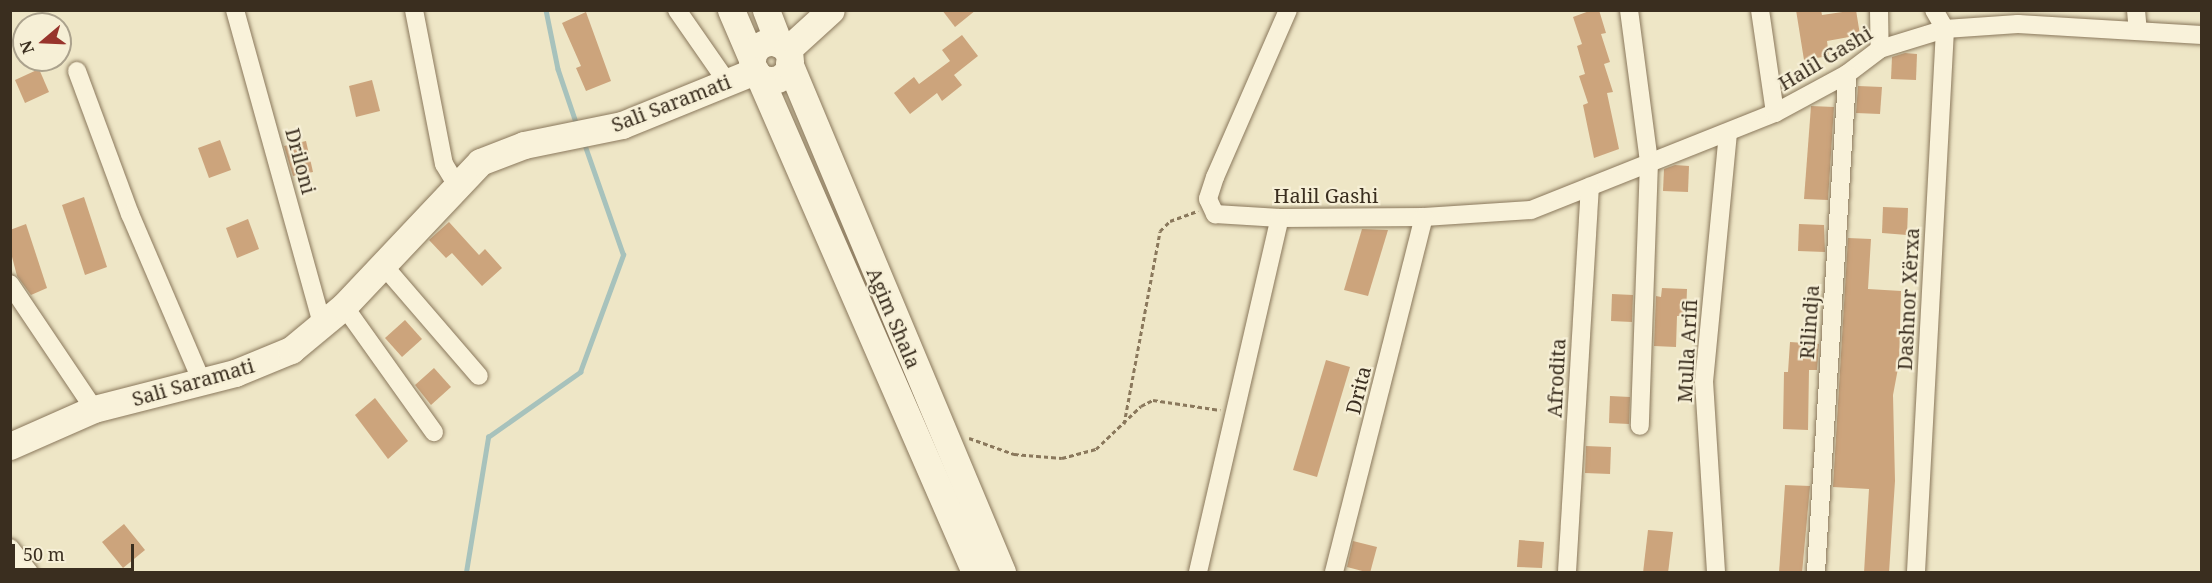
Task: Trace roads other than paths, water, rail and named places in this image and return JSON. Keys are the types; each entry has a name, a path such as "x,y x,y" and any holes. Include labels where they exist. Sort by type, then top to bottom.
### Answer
{"main road":[{"name":"Agim Shala","path":"730,10 975,573"},
{"name":"Agim Shala","path":"766,10 1002,573"},
{"path":"755,69 776,79 787,71 785,52 831,10"},
{"name":"Sali Saramati","path":"10,446 94,409 235,373 291,350 344,306 384,266 456,184 480,162 524,145 622,125 755,69"}],"street":[{"name":"Driloni","path":"235,10 322,324"},
{"path":"414,10 444,164 456,184"},
{"path":"677,10 727,82"},
{"name":"Halil Gashi","path":"1288,10 1215,177 1208,199 1209,207 1215,214 1280,218 1424,217 1532,210 1775,113 1847,74 1880,49 1945,29 2034,18 2139,31 2202,35"},
{"path":"1629,10 1649,162 1640,426"},
{"path":"1760,10 1775,113"},
{"path":"1879,10 1880,49"},
{"path":"1934,10 1945,29"},
{"path":"2136,10 2139,31"},
{"name":"Dashnor Xërxa","path":"1916,573 1945,29"},
{"path":"77,71 130,214 202,382"},
{"name":"Rilindja","path":"1816,573 1847,74"},
{"name":"Mulla Arifi","path":"1716,573 1704,382 1728,133"},
{"name":"Afrodita","path":"1567,573 1590,187"},
{"name":"Drita","path":"1334,573 1424,217"},
{"path":"1198,573 1238,412 1280,218"},
{"path":"384,266 479,376"},
{"path":"10,284 94,409"},
{"path":"344,306 434,432"},
{"path":"10,548 29,573"}],"waterway":[{"path":"546,10 558,69 577,125"},
{"path":"466,572 488,437 580,372 623,255 583,141"}]}
